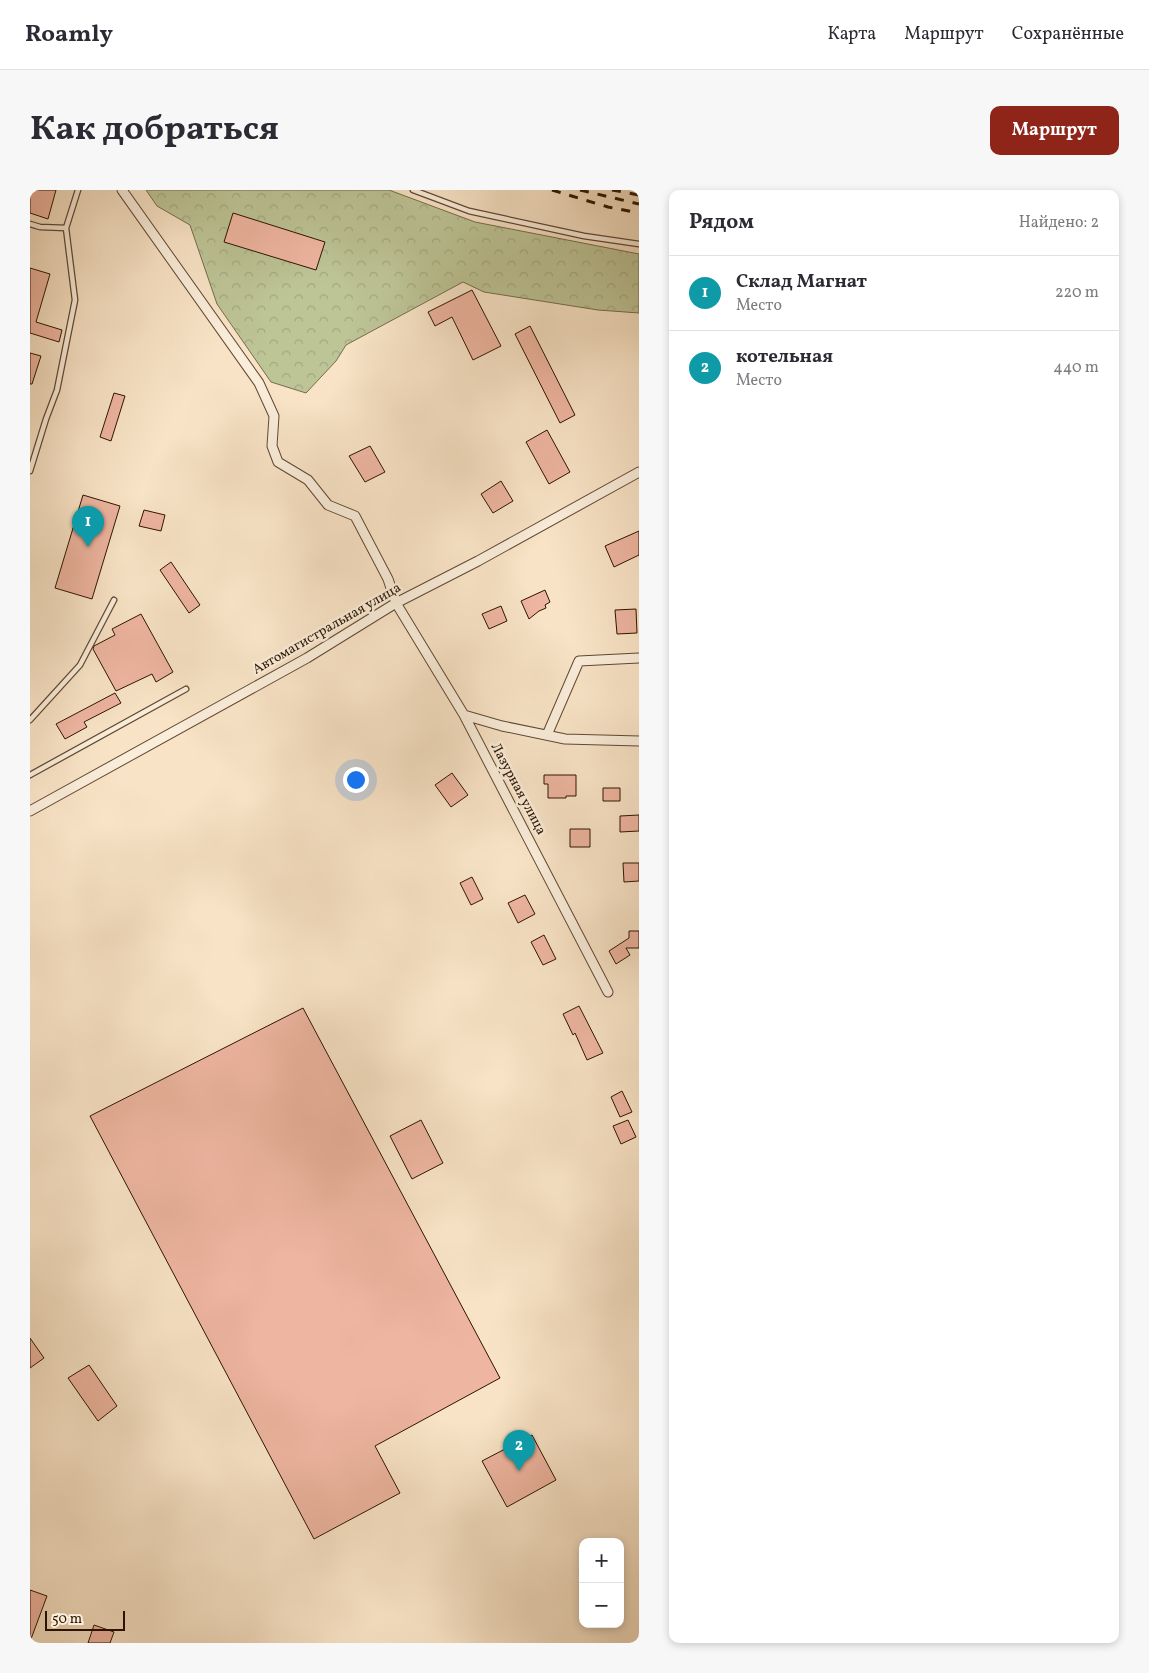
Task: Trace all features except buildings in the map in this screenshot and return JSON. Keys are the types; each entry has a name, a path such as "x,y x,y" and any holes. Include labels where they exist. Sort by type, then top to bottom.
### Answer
{"street":[{"name":"Лазурная улица","path":"122,190 259,383 274,416 272,446 278,462 308,480 328,505 355,516 388,579 396,603 464,715 608,992"},
{"name":"Автомагистральная улица","path":"30,811 307,658 396,603 478,561 639,472"},
{"path":"547,736 579,661 639,658"},
{"path":"464,715 502,726 565,739 639,741"}],"lane":[{"path":"30,471 57,390 75,300 66,228 78,190"},
{"path":"413,190 469,211 584,236 639,244"},
{"path":"30,224 40,227 66,228"},
{"path":"30,720 80,665 114,600"},
{"path":"30,775 186,689"}],"green space":[{"path":"146,190 389,190 475,222 639,254 639,313 598,310 484,292 463,282 346,345 336,361 306,393 271,382 217,304 190,225 157,206"}],"railway":[{"path":"552,190 608,207 639,213"},
{"path":"580,190 639,204"},
{"path":"612,190 639,195"}],"place":[{"name":"Склад Магнат","path":"88,547"},
{"name":"котельная","path":"519,1471"}]}
